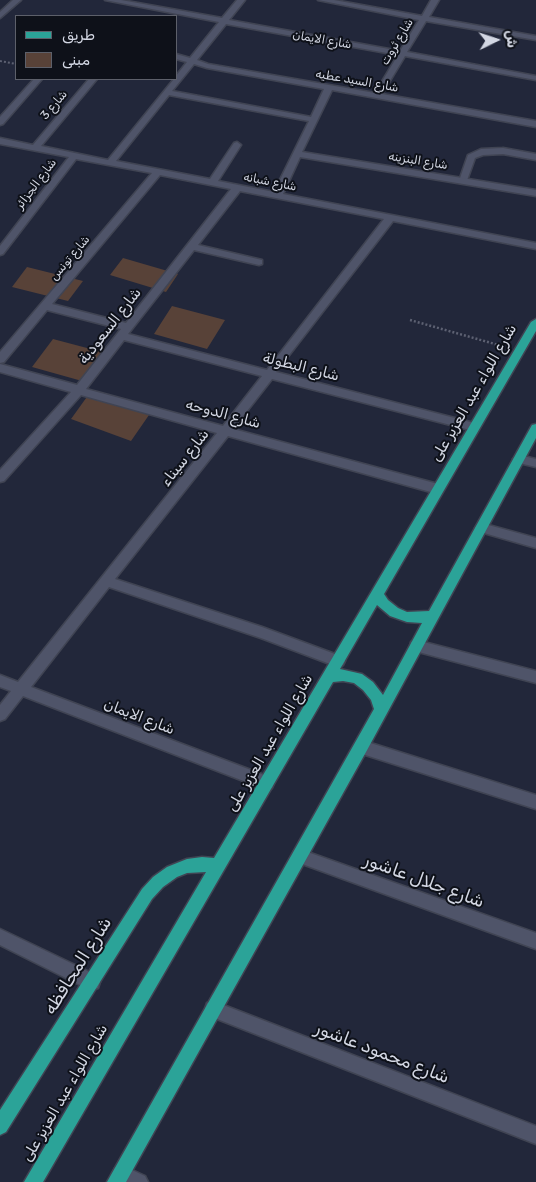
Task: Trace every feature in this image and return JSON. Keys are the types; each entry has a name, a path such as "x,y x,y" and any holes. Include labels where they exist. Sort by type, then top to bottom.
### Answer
{"main road":[{"name":"شارع اللواء عبد العزيز على","path":"33,1182 536,322"},
{"path":"119,1178 361,747 536,428"},
{"path":"376,594 394,612 406,617 420,618 433,616"},
{"path":"330,676 343,675 357,678 377,696 381,709"},
{"name":"شارع المحافظه","path":"0,1126 147,894 158,882 172,872 187,866 202,864 218,866"}],"street":[{"path":"0,16 17,0"},
{"name":"شارع الايمان","path":"108,0 536,78"},
{"path":"178,78 241,0"},
{"path":"322,0 536,38"},
{"name":"شارع ثروت","path":"377,96 436,0"},
{"name":"شارع السيد عطيه","path":"178,57 202,65 536,124"},
{"path":"0,122 37,80"},
{"name":"شارع 3","path":"35,148 92,80"},
{"path":"111,162 177,80"},
{"path":"277,196 329,88"},
{"path":"167,92 314,120"},
{"name":"شارع شبانه","path":"0,141 536,246"},
{"path":"212,183 237,145"},
{"path":"463,181 471,157 482,152 503,150 536,157"},
{"name":"شارع البنزينه","path":"297,154 536,193"},
{"name":"شارع الجزائر","path":"0,252 74,156"},
{"name":"شارع تونس","path":"0,359 158,172"},
{"name":"شارع السعودية","path":"0,478 79,390 237,188"},
{"name":"شارع سيناء","path":"0,715 226,430 390,218"},
{"path":"190,246 259,262"},
{"path":"46,306 129,327"},
{"name":"شارع البطولة","path":"121,336 474,427"},
{"name":"شارع الدوحه","path":"0,368 438,489"},
{"path":"519,459 536,463"},
{"path":"481,528 536,543"},
{"path":"107,581 262,633 338,661"},
{"path":"416,646 536,677"},
{"name":"شارع الايمان","path":"0,681 267,783"},
{"path":"361,747 536,802"},
{"name":"شارع جلال عاشور","path":"299,856 536,941"},
{"path":"0,937 92,982"},
{"name":"شارع محمود عاشور","path":"213,1009 536,1135"},
{"path":"119,1178 139,1182"}],"path":[{"path":"0,61 15,64"},
{"path":"410,320 519,351"}],"building":[{"path":"123,258 178,274 166,292 110,275"},
{"path":"27,267 83,281 68,301 12,287"},
{"path":"172,306 225,320 207,349 154,334"},
{"path":"53,339 102,352 82,381 32,367"},
{"path":"89,394 149,415 131,441 71,419"}]}
